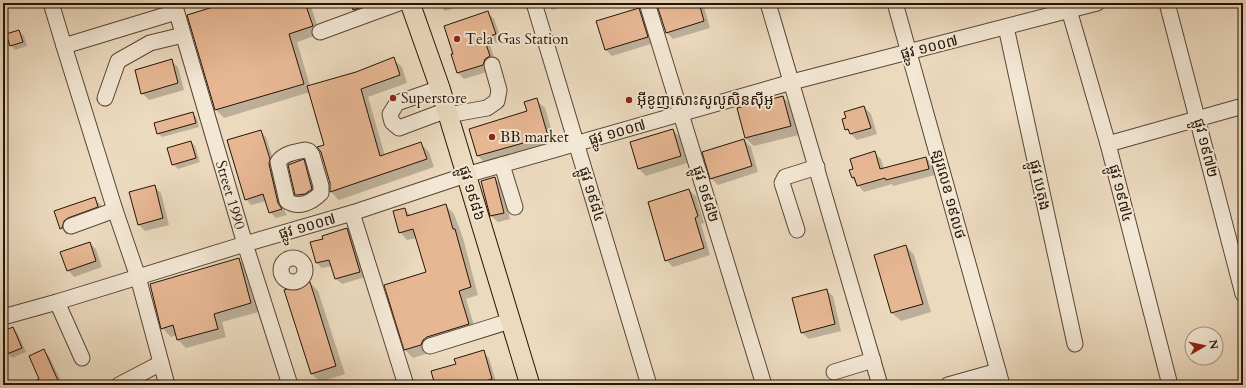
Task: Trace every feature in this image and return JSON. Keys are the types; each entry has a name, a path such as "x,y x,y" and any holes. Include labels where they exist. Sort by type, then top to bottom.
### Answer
{"main road":[{"name":"ផ្លូវ ១៩៨៦","path":"410,3 440,88 530,385"}],"street":[{"path":"51,3 115,210 138,277 167,385"},
{"path":"320,32 399,3"},
{"name":"ផ្លូវ ១៩៨៤","path":"534,3 649,385"},
{"name":"ផ្លូវ ១៩៨២","path":"647,3 764,385"},
{"path":"768,3 880,385"},
{"name":"ន្ឡរលេខ ១៩លថ","path":"895,3 910,52 1000,378"},
{"name":"ផ្លូវ ១០០៧","path":"3,317 352,213 466,175 576,143 792,82 1006,27 1068,7 1097,3"},
{"name":"ផ្លូវ ១៩៧២","path":"1167,3 1243,294"},
{"path":"64,46 175,7"},
{"name":"Street 1990","path":"175,7 245,244 290,385"},
{"name":"ផ្លូវ ១៩៧៤","path":"1068,7 1108,144 1170,385"},
{"name":"ផ្លូវ បេតុង","path":"1006,27 1075,344"},
{"path":"105,98 110,79 118,61 150,43 183,35"},
{"path":"440,88 397,103 390,114 392,122 399,128 447,112 487,108 498,101 499,90 492,66"},
{"path":"1108,144 1243,106"},
{"path":"502,165 515,207"},
{"path":"797,230 782,179 817,167"},
{"path":"306,204 312,224"},
{"path":"71,226 115,210"},
{"path":"352,213 406,385"},
{"path":"284,233 290,258"},
{"path":"57,302 82,358"},
{"path":"430,346 510,321"},
{"path":"834,372 873,360"},
{"path":"119,385 161,363"},
{"path":"948,385 1000,378"}],"building":[{"path":"226,3 305,3 313,26 289,34 304,84 215,110 187,15"},
{"path":"351,3 373,3 353,10"},
{"path":"662,3 699,3 704,21 666,33 657,5"},
{"path":"639,8 648,37 605,50 596,21"},
{"path":"488,11 496,34 484,38 490,56 485,59 483,65 457,73 451,54 453,54 444,26"},
{"path":"19,30 23,42 10,46 6,34"},
{"path":"394,57 400,75 361,89 380,156 421,142 427,159 330,192 330,183 321,152 317,147 324,145 307,86 356,72"},
{"path":"172,59 178,83 141,94 135,70"},
{"path":"783,96 791,126 745,138 737,108"},
{"path":"537,98 548,136 477,156 469,129 527,111 524,102"},
{"path":"864,106 871,128 850,134 848,129 845,130 842,119 846,118 844,112"},
{"path":"193,112 196,123 157,134 154,123"},
{"path":"673,129 681,156 638,169 630,142"},
{"path":"261,130 270,159 269,164 278,203 282,209 269,213 263,194 245,200 227,140"},
{"path":"744,139 752,166 710,179 702,152"},
{"path":"191,141 196,158 172,165 167,148"},
{"path":"875,151 880,169 926,157 929,169 886,180 885,178 857,186 854,177 852,178 849,170 853,169 850,159"},
{"path":"304,159 312,189 305,194 295,195 288,165"},
{"path":"495,177 504,213 490,216 481,181"},
{"path":"155,185 163,218 138,225 129,192"},
{"path":"689,189 698,216 695,218 704,248 665,261 648,202"},
{"path":"95,197 98,207 68,218 64,221 62,228 60,229 54,211"},
{"path":"446,204 453,229 455,229 471,287 459,291 469,324 427,337 423,340 421,345 404,350 384,285 426,272 413,229 399,233 393,211 405,208 407,216"},
{"path":"347,228 360,272 335,279 329,260 316,263 310,242 323,239 322,236"},
{"path":"90,242 96,261 67,271 60,252"},
{"path":"906,245 923,304 891,313 874,255"},
{"path":"239,258 251,303 214,314 218,329 177,340 173,325 161,329 150,284"},
{"path":"310,282 336,366 311,374 284,290"},
{"path":"827,289 835,324 801,333 792,298"},
{"path":"13,327 22,348 7,354 3,344 3,331"},
{"path":"44,349 60,385 26,385 39,379 29,356"},
{"path":"484,350 492,379 471,385 435,385 431,371 456,364 454,359"}],"place":[{"name":"Tela Gas Station","path":"457,39"},
{"name":"Superstore","path":"393,98"},
{"name":"អ៊ីខូញសោះសូលូសិនស៊ីអូ","path":"629,100"},
{"name":"BB market","path":"492,137"}]}
